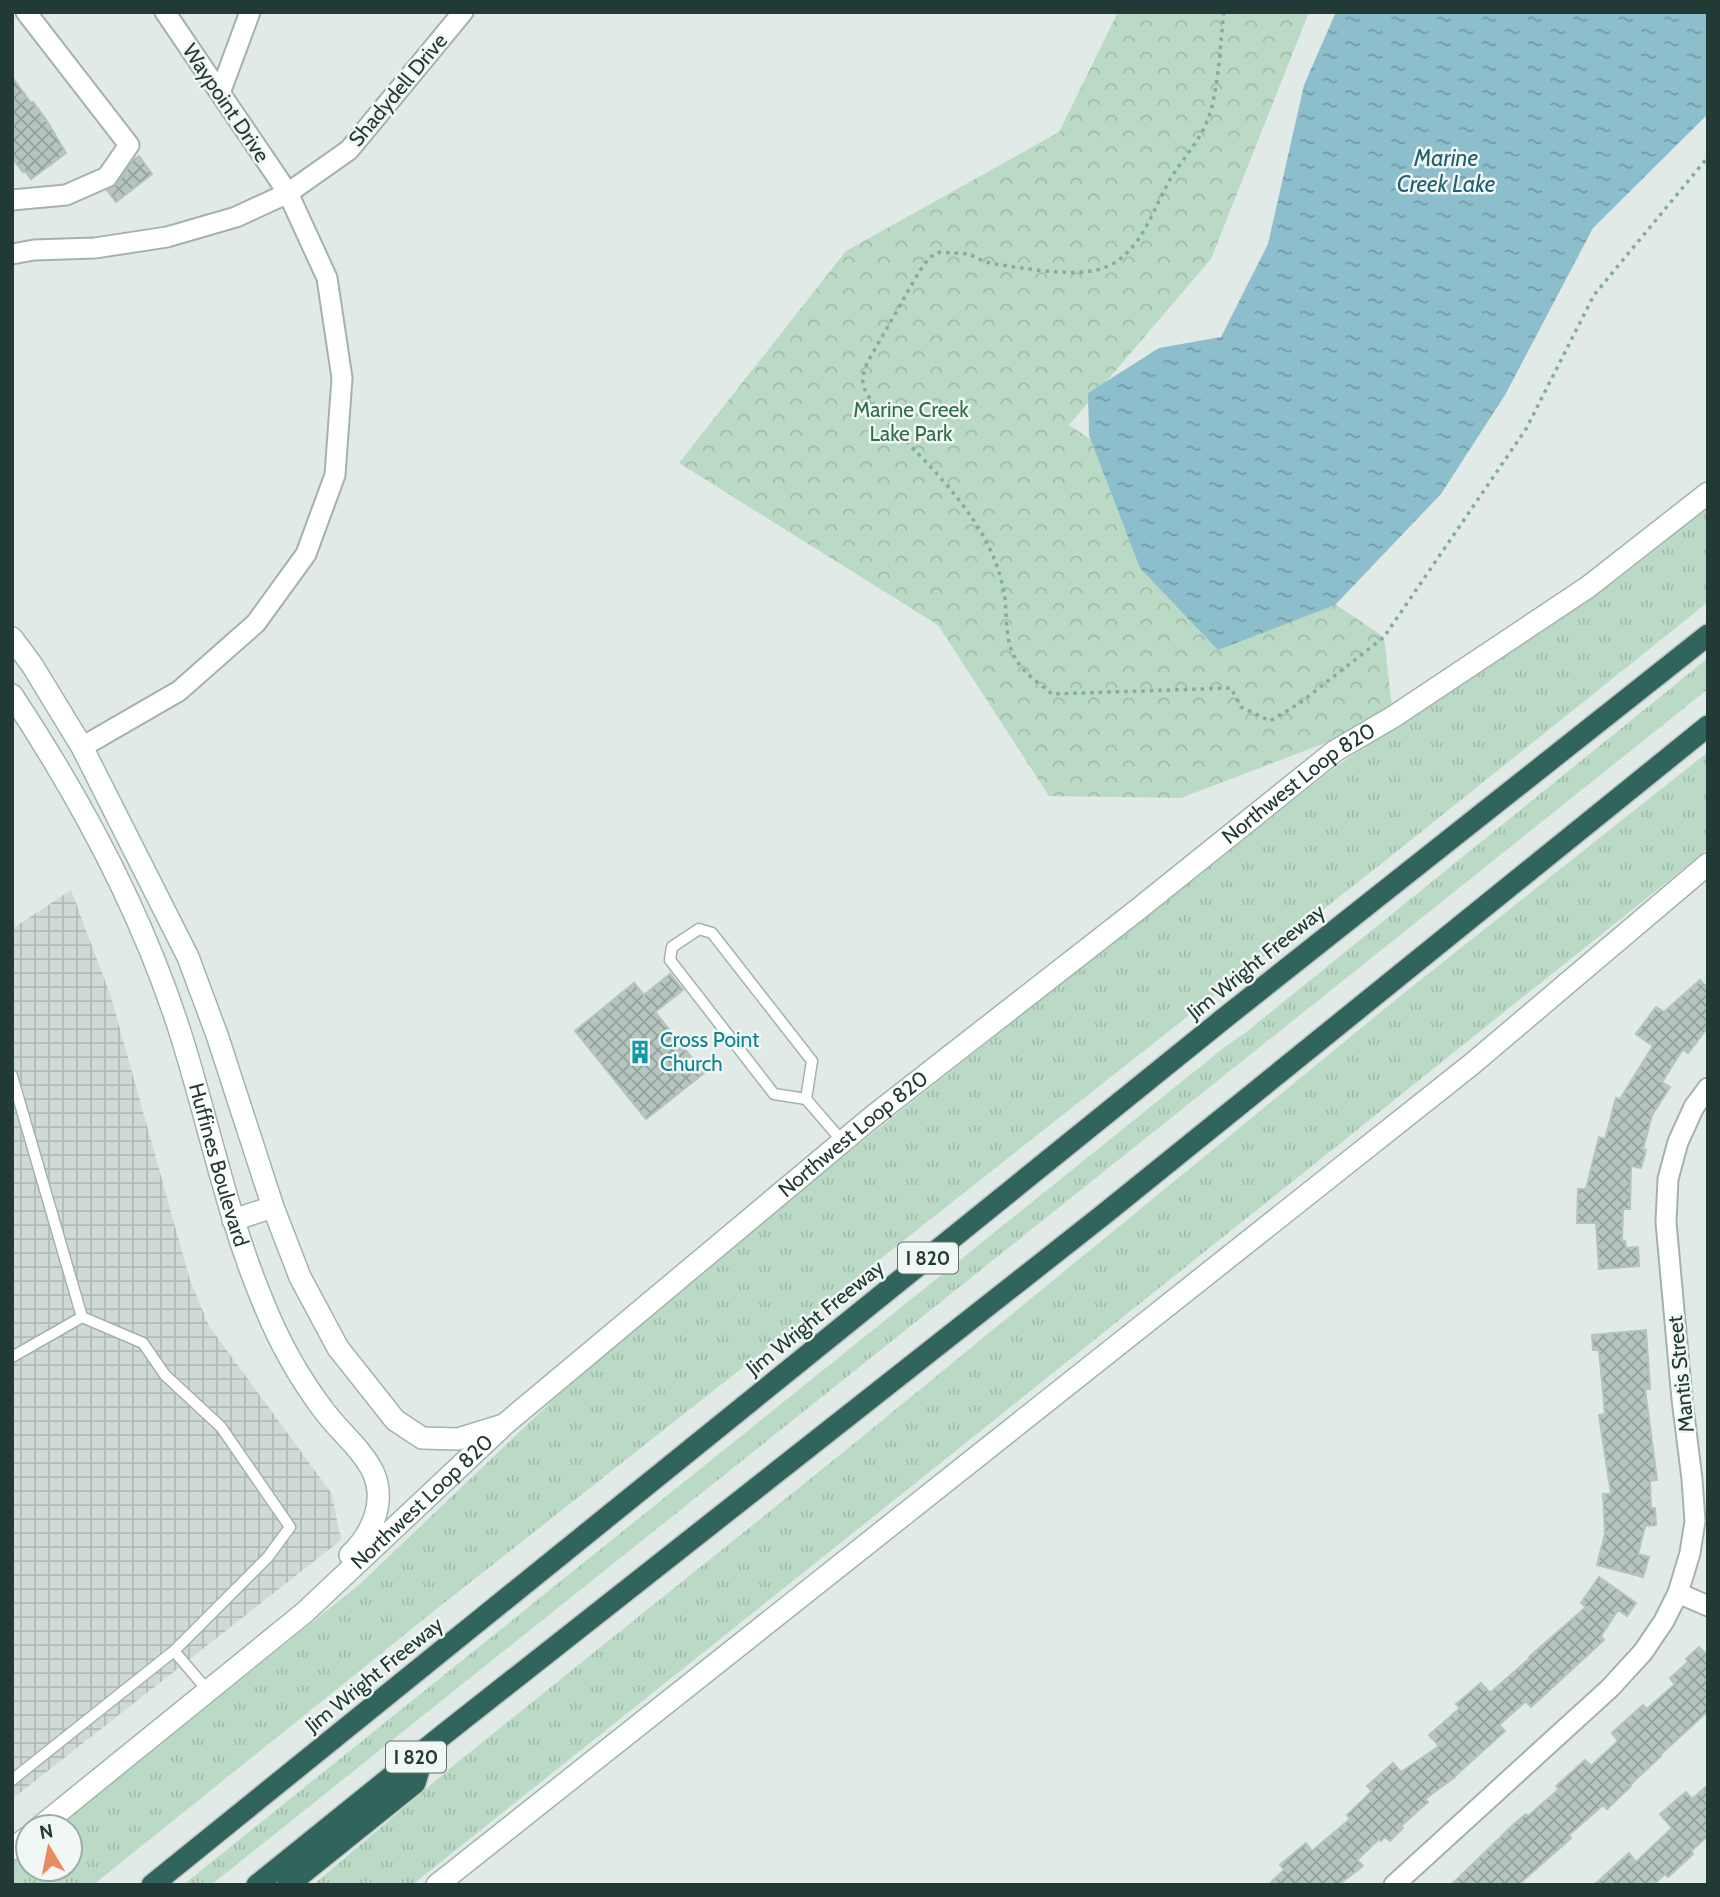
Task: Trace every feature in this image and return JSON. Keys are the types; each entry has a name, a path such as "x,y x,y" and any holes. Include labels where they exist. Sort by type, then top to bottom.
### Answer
{"highway":[{"name":"Jim Wright Freeway","path":"152,1885 1222,1020 1708,635"},
{"name":"I 820","path":"257,1885 1103,1215 1708,726"},
{"path":"288,1885 415,1783 425,1750"}],"main road":[{"name":"Northwest Loop 820","path":"58,1813 304,1614 505,1424 872,1117 1136,911 1335,751 1393,717 1587,587 1708,493"},
{"name":"Huffines Boulevard","path":"12,638 32,665 82,747 188,957 217,1035 273,1207 300,1277 338,1348 395,1420 422,1438 458,1439 505,1424"},
{"name":"Huffines Boulevard","path":"12,695 56,763 101,846 142,932 180,1032 233,1220 264,1306 291,1364 325,1413 365,1459 374,1475 379,1498 374,1522 360,1545 312,1591 304,1614"},
{"path":"56,763 82,747"},
{"path":"437,1885 1461,1073 1708,864"},
{"path":"233,1220 273,1207"}],"street":[{"path":"12,200 66,195 107,177 129,145 26,12"},
{"name":"Waypoint Drive","path":"82,747 179,691 256,623 306,554 335,475 342,378 327,278 288,193 165,12"},
{"path":"220,93 250,12"},
{"name":"Shadydell Drive","path":"12,254 34,250 95,248 167,237 236,217 288,193 349,150 463,12"},
{"name":"Mantis Street","path":"1394,1885 1610,1688 1643,1652 1664,1621 1678,1593 1690,1553 1695,1521 1666,1222 1668,1179 1678,1142 1694,1107 1708,1088"},
{"path":"1678,1593 1708,1606"}],"lane":[{"path":"806,1099 812,1060 712,933 699,929 672,947 670,960 774,1094 806,1099 843,1143"},
{"path":"12,1076 82,1317"},
{"path":"12,1357 82,1317"},
{"path":"12,1780 174,1651 268,1557 290,1527 221,1427 165,1375 143,1343 82,1317"},
{"path":"174,1651 209,1692"}],"path":[{"path":"1224,12 1213,99 1208,118 1198,139 1170,180 1129,251 1117,262 1091,272 994,264 969,254 940,252 930,257 919,272 863,374 863,385 879,412 939,476 980,531 1002,581 1009,642 1018,663 1052,694 1231,688 1241,707 1270,720 1300,704 1384,637 1526,429 1594,295 1708,157"}],"shaded area":[{"path":"71,890 111,997 190,1280 209,1326 332,1494 341,1540 12,1799 12,929"}],"green space":[{"name":"Marine Creek Lake Park","path":"1118,12 1309,12 1211,259 1069,425 1384,637 1393,717 1181,798 1049,796 938,625 679,463 846,251 1059,132"},
{"path":"1708,508 1708,602 1391,856 434,1611 93,1885 12,1885 14,1861 14,1883 84,1883 84,1813 74,1813 360,1584 600,1355 864,1140 1334,768 1618,579"},
{"path":"1708,658 1708,689 211,1885 183,1885 1245,1033"},
{"path":"1708,752 1708,849 412,1885 313,1885 454,1765 851,1446 1404,993"}],"water":[{"name":"Marine Creek Lake","path":"1336,12 1708,12 1708,114 1593,228 1505,395 1441,494 1335,605 1218,650 1140,568 1089,435 1088,393 1159,348 1221,337 1268,244 1304,85"}],"building":[{"path":"12,77 45,118 66,153 31,179 12,158"},
{"path":"139,156 152,174 116,202 107,190 117,184 133,160"},
{"name":"Cross Point Church","path":"670,974 683,990 655,1012 704,1073 646,1119 575,1031 634,983 644,995"},
{"path":"1700,980 1708,989 1708,1027 1688,1053 1683,1049 1662,1082 1670,1087 1652,1115 1641,1168 1631,1166 1630,1209 1623,1209 1622,1241 1625,1241 1626,1248 1638,1247 1639,1266 1599,1269 1596,1223 1577,1223 1578,1189 1586,1189 1599,1137 1605,1139 1616,1098 1620,1099 1653,1046 1636,1034 1656,1007 1664,1012"},
{"path":"1646,1330 1650,1389 1645,1389 1657,1480 1650,1481 1651,1508 1655,1508 1656,1525 1645,1526 1638,1554 1649,1557 1643,1577 1597,1565 1605,1534 1603,1494 1611,1494 1599,1415 1605,1414 1599,1350 1593,1350 1592,1335"},
{"path":"1599,1577 1636,1603 1627,1616 1618,1610 1601,1636 1604,1640 1531,1707 1526,1701 1499,1725 1505,1731 1455,1777 1425,1799 1428,1802 1401,1826 1403,1828 1390,1841 1385,1837 1381,1841 1379,1839 1357,1860 1363,1866 1338,1885 1268,1885 1284,1870 1280,1865 1306,1843 1312,1851 1350,1819 1347,1815 1372,1791 1367,1786 1393,1763 1401,1772 1439,1746 1429,1735 1460,1708 1456,1704 1481,1683 1490,1693 1530,1658 1586,1607 1581,1603"},
{"path":"1699,1647 1708,1656 1708,1711 1631,1786 1607,1809 1603,1805 1518,1885 1451,1885 1514,1824 1526,1814 1528,1816 1559,1789 1556,1786 1585,1760 1591,1766 1618,1741 1612,1733 1643,1705 1647,1709 1675,1684 1670,1678 1688,1662 1686,1659"},
{"path":"1708,1785 1708,1836 1668,1877 1665,1874 1653,1885 1594,1885 1629,1853 1636,1862 1672,1828 1660,1814 1686,1792 1692,1799"}],"place":[{"name":"Cross Point Church","path":"640,1052"}]}
